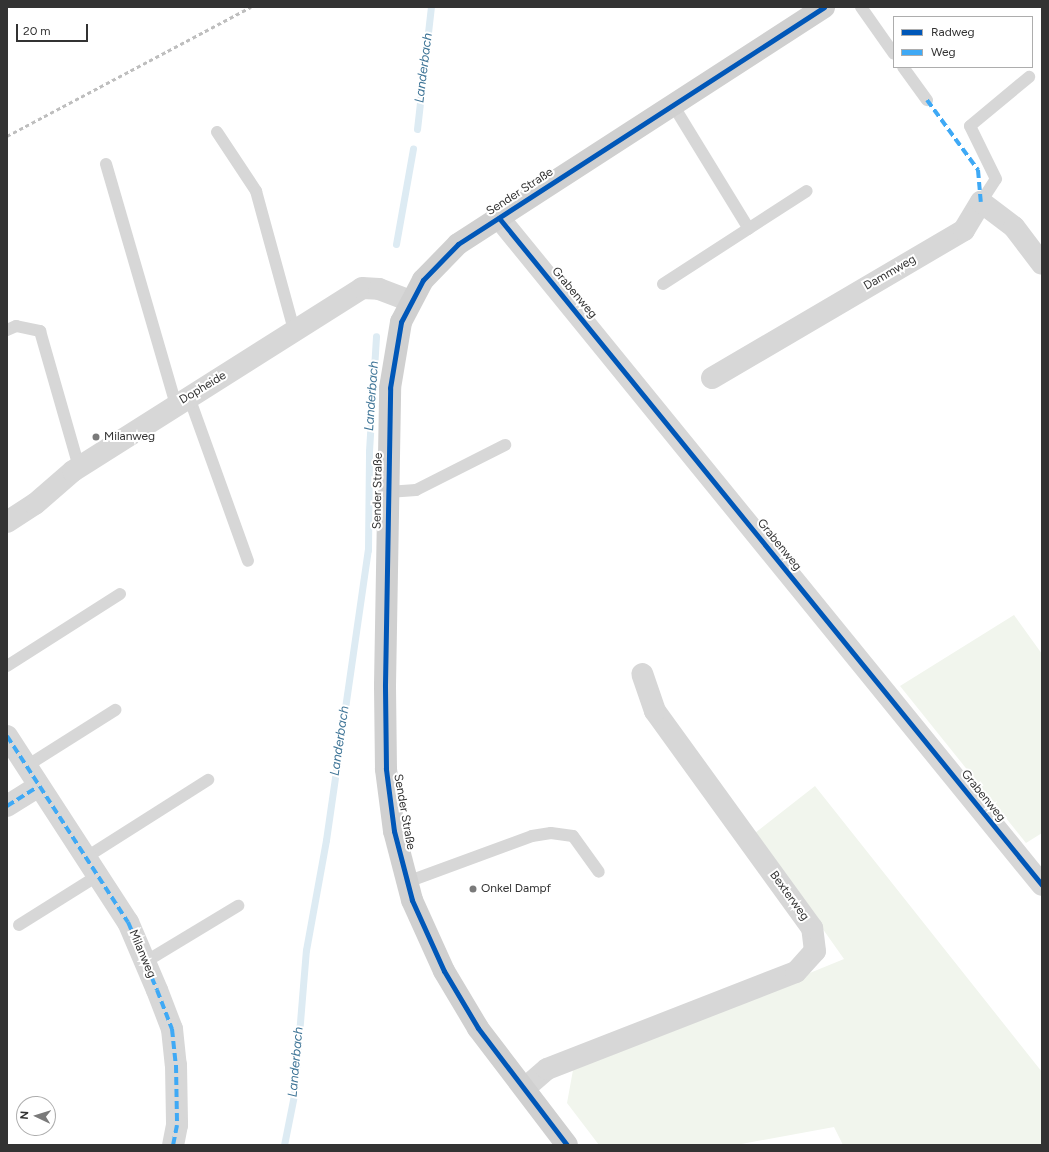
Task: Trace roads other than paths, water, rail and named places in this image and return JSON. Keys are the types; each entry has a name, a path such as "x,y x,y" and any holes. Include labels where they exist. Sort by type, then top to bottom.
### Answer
{"street":[{"name":"Sender Straße","path":"567,1145 478,1028 444,971 407,882 394,831 386,769 388,492 392,359 410,301 423,280 458,244 824,7"},
{"path":"981,202 1014,227 1042,264"},
{"name":"Dammweg","path":"712,378 964,230 981,202"},
{"name":"Grabenweg","path":"499,218 1042,885"},
{"name":"Dopheide","path":"7,522 36,504 80,467 362,288 379,289 410,301"},
{"name":"Bexterweg","path":"525,1088 547,1069 796,972 815,951 812,928 655,711 642,674"},
{"name":"Milanweg","path":"7,736 37,787 128,922 145,962 172,1029 176,1065 176,1125 173,1145"},
{"path":"7,806 37,787"}],"lane":[{"path":"861,7 893,53"},
{"path":"904,68 927,100"},
{"path":"981,202 996,179 970,126 1029,77"},
{"path":"673,105 749,229"},
{"path":"217,132 256,191 294,330"},
{"path":"106,164 182,401 248,561"},
{"path":"663,284 807,190"},
{"path":"7,330 16,326 40,331 80,467"},
{"path":"388,492 416,490 505,445"},
{"path":"7,666 120,594"},
{"path":"25,767 115,710"},
{"path":"85,858 208,780"},
{"path":"407,882 532,836 551,833 573,836 599,872"},
{"path":"19,925 98,876"},
{"path":"145,962 238,906"}],"waterway":[{"name":"Landerbach","path":"417,129 431,7"},
{"name":"Landerbach","path":"396,244 413,149"},
{"name":"Landerbach","path":"284,1145 294,1095 306,950 326,840 368,550 369,451 376,336"}],"railway":[{"path":"7,136 251,7"}],"place":[{"name":"Milanweg","path":"96,437"},
{"name":"Onkel Dampf","path":"473,889"}]}
